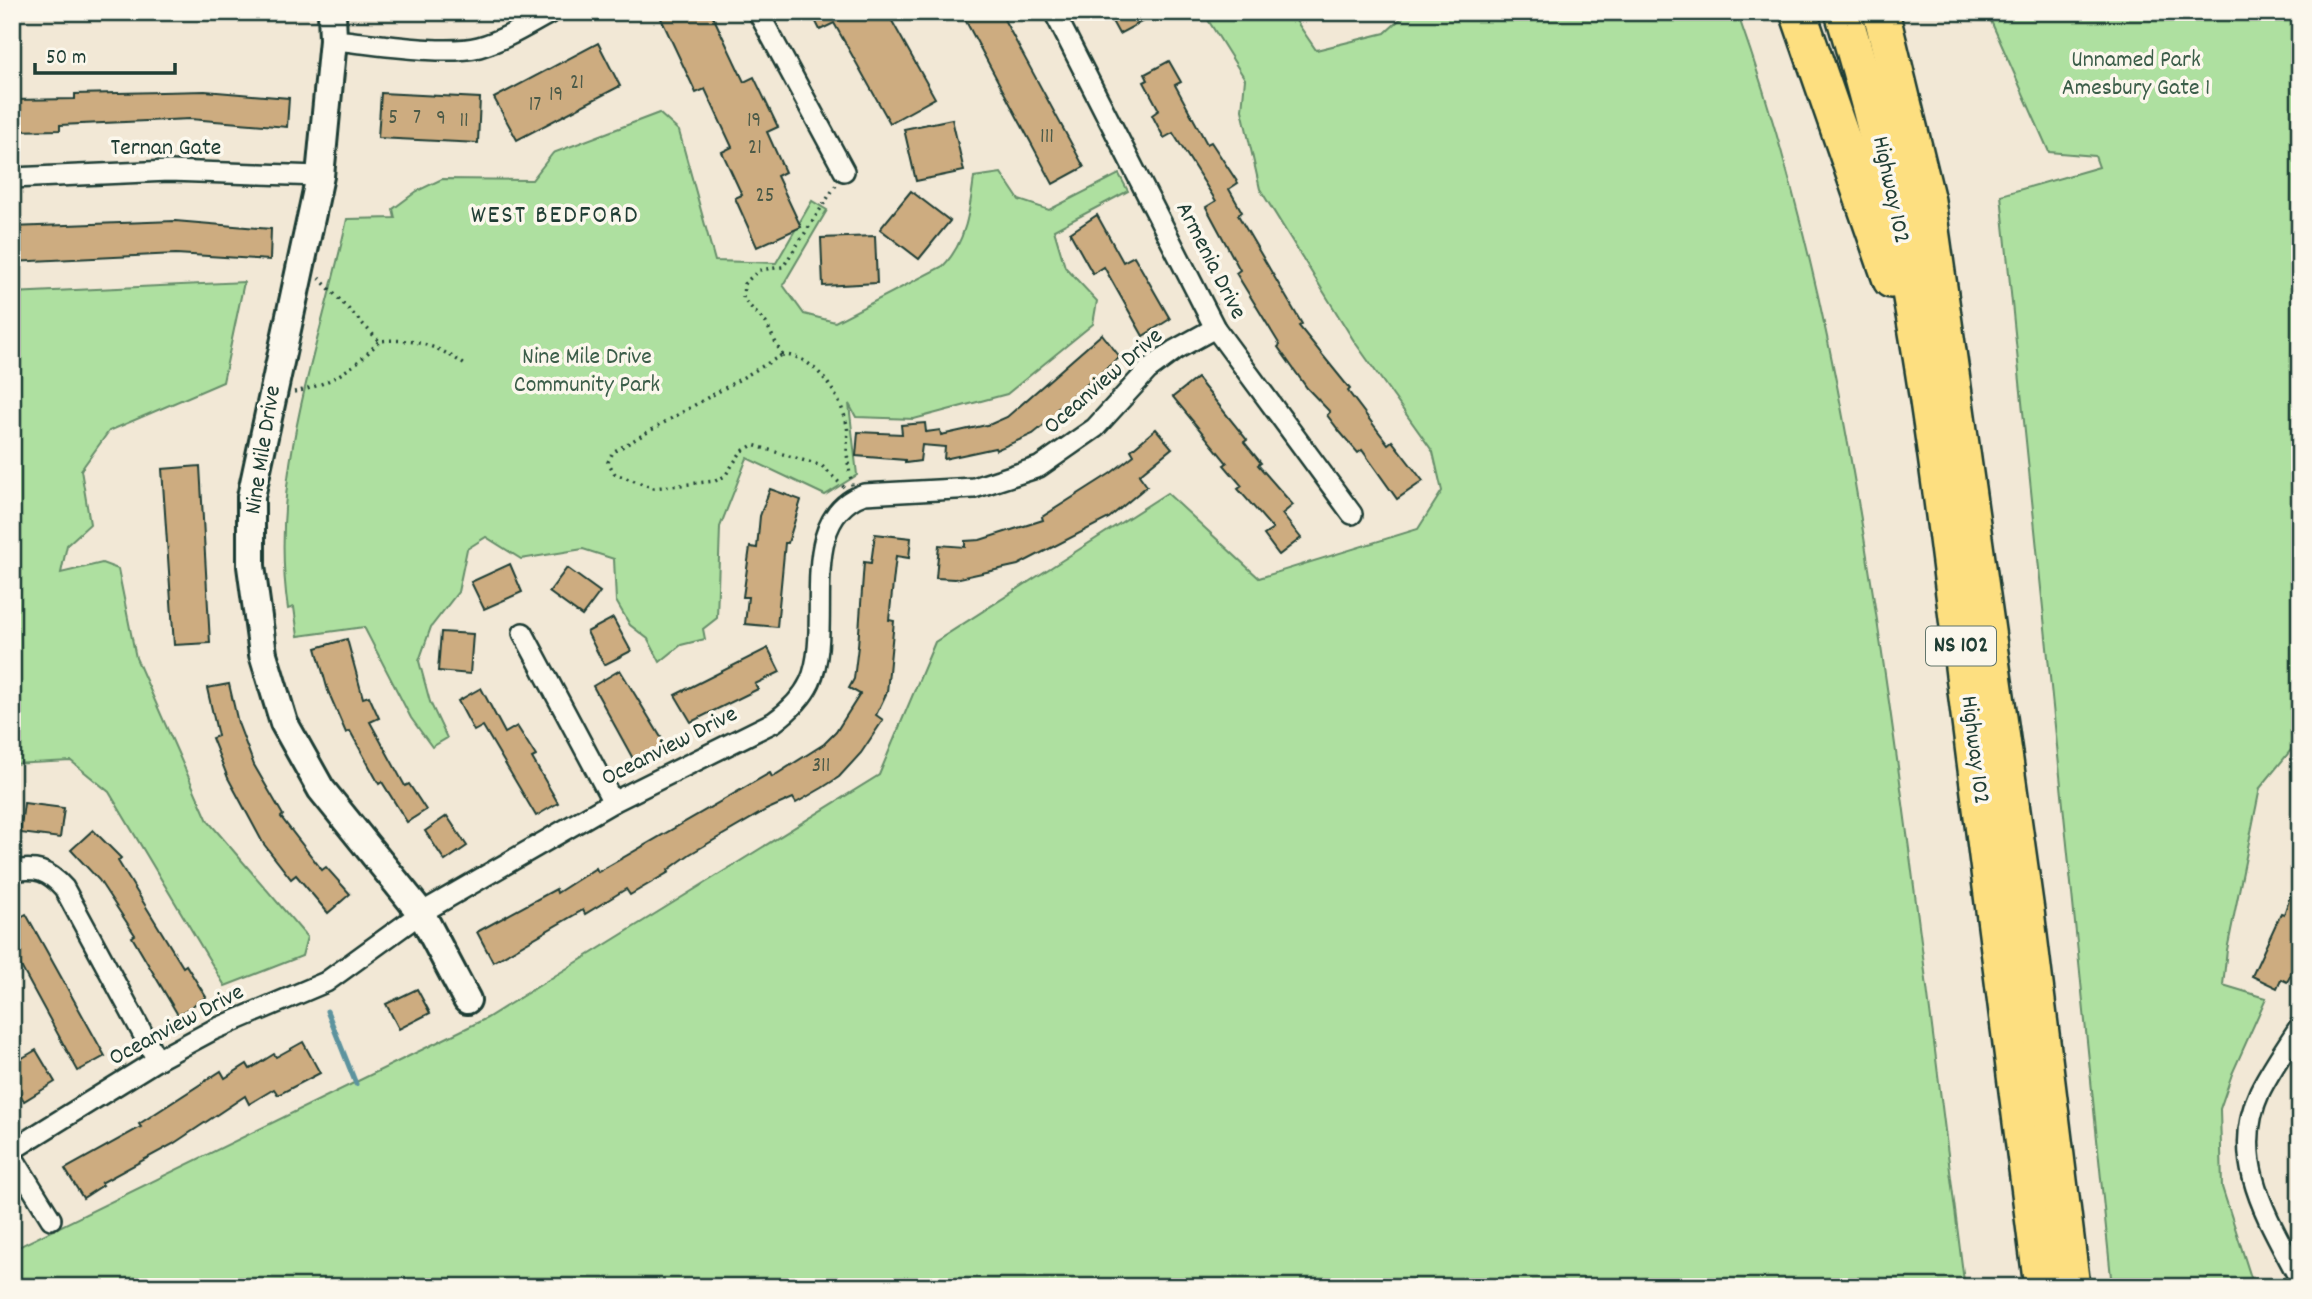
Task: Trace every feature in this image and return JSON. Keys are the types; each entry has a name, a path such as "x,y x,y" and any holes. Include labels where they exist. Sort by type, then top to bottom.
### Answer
{"highway":[{"path":"1798,12 1822,73 1930,398"},
{"name":"Highway 102","path":"1843,12 1869,97 1894,198 1930,398 2042,1287"},
{"name":"Highway 102","path":"1881,12 1927,201 2026,911 2072,1287"}],"street":[{"name":"Nine Mile Drive","path":"332,12 333,40 320,176 251,497 251,566 263,654 284,723 321,789 421,913 467,1000"},
{"path":"333,40 446,49 476,48 500,40 552,12"},
{"path":"758,12 845,171"},
{"name":"Armenia Drive","path":"1054,12 1215,328 1352,514"},
{"name":"Ternan Gate","path":"12,178 169,171 320,176"},
{"name":"Oceanview Drive","path":"12,1150 157,1060 213,1030 326,982 421,913 613,802 774,722 795,705 810,681 816,659 821,563 827,531 839,510 854,498 876,492 974,488 1038,467 1095,428 1155,365 1215,328"},
{"path":"523,633 613,802"},
{"path":"12,871 32,868 51,874 64,888 157,1060"},
{"path":"2300,1026 2260,1092 2251,1118 2248,1146 2254,1187 2300,1280"},
{"path":"12,1156 51,1219"}],"path":[{"path":"782,355 766,323 743,299 744,285 759,270 783,267 845,171"},
{"path":"303,261 379,341"},
{"path":"271,396 300,391 337,377 366,356 379,341 405,338 442,349 465,365"},
{"path":"782,355 794,355 805,360 836,397 849,433 847,449 854,498 822,466 753,445 741,452 725,476 715,481 681,486 654,488 631,481 615,474 608,461 613,452 782,355"}],"green space":[{"path":"1203,12 1290,12 1316,50 1385,33 1408,12 1737,12 1789,179 1811,264 1847,436 1888,695 1964,1281 1969,1287 12,1287 12,1250 487,1018 879,775 935,642 1167,493 1259,578 1418,529 1442,491 1433,452 1354,341 1260,189 1242,110 1245,79"},
{"name":"Unnamed Park Amesbury Gate 1","path":"1987,12 2300,12 2300,739 2260,788 2227,950 2223,985 2266,998 2232,1074 2220,1109 2222,1187 2254,1287 2112,1287 2001,195 2099,167 2095,156 2049,152"},
{"name":"Nine Mile Drive Community Park","path":"659,113 679,131 715,261 776,263 812,201 827,210 783,285 804,314 835,322 943,266 962,236 974,177 1001,173 1019,200 1049,210 1119,174 1128,191 1054,230 1065,267 1097,301 1093,324 1007,394 914,419 856,417 849,404 857,475 825,495 747,458 720,527 717,618 703,629 705,639 681,645 660,662 648,639 630,625 616,601 614,559 583,549 521,559 486,537 467,549 458,592 431,627 419,661 430,702 447,738 432,747 411,718 364,627 298,636 294,607 288,609 284,559 290,460 347,219 395,218 393,209 417,191 442,179 532,180 553,153"},
{"path":"244,282 223,382 109,431 81,470 90,524 67,545 61,573 102,563 118,569 136,658 208,821 307,937 302,956 225,986 109,792 71,761 12,764 12,293"}],"building":[{"path":"658,12 711,12 744,82 754,77 778,127 767,132 785,172 777,176 801,227 757,247 735,198 742,195 722,152 732,147 705,89 696,93"},
{"path":"811,12 887,12 935,98 890,123 834,23 820,30"},
{"path":"961,12 1000,12 1084,167 1053,184"},
{"path":"1107,12 1160,12 1119,34"},
{"path":"598,43 620,86 517,140 494,98"},
{"path":"1169,61 1181,82 1175,85 1207,144 1211,142 1238,183 1229,189 1242,212 1238,215 1302,324 1299,326 1350,389 1348,391 1388,444 1392,441 1423,481 1397,499 1362,450 1358,453 1340,432 1327,415 1330,412 1307,388 1278,347 1280,345 1236,273 1240,270 1206,207 1216,201 1173,133 1164,138 1152,115 1159,110 1144,82 1148,80 1145,74"},
{"path":"205,91 289,98 287,127 190,119 60,125 60,130 12,131 12,100 75,99 75,94"},
{"path":"381,93 480,98 478,143 378,138"},
{"path":"952,119 964,171 916,181 904,129"},
{"path":"911,191 950,221 919,259 880,229"},
{"path":"1097,215 1123,262 1134,256 1170,319 1143,336 1104,267 1093,274 1070,233"},
{"path":"175,221 271,229 270,260 176,254 12,262 12,227"},
{"path":"875,236 877,283 823,286 821,238"},
{"path":"1102,334 1120,357 1057,409 1060,412 1033,434 996,450 995,448 944,459 945,447 922,445 920,461 905,463 905,460 856,456 858,432 902,434 901,425 925,423 926,432 940,430 941,435 991,424 1007,417"},
{"path":"1197,378 1247,440 1244,442 1261,463 1258,465 1293,505 1282,514 1301,538 1279,555 1264,535 1273,529 1238,489 1242,486 1224,465 1227,463 1173,397"},
{"path":"1156,429 1172,448 1139,475 1147,486 1109,518 1018,565 955,579 936,578 939,545 965,547 965,541 980,540 1043,520 1042,517 1134,455 1131,450"},
{"path":"200,466 210,643 174,645 162,469"},
{"path":"770,489 801,500 788,543 785,543 777,627 745,624 748,597 743,597 750,547 757,548 760,516"},
{"path":"875,534 911,538 909,558 896,556 889,620 894,621 887,692 876,715 883,720 861,753 839,777 796,803 793,798 766,810 690,854 668,870 669,872 630,895 626,889 585,914 583,910 493,962 477,932 556,889 557,893 596,868 598,872 770,773 772,777 824,744 836,732 860,694 849,688 854,679 858,646 864,562 871,563"},
{"path":"510,564 522,592 484,609 471,582"},
{"path":"567,568 600,592 582,616 549,592"},
{"path":"613,618 631,651 604,665 587,632"},
{"path":"441,632 473,634 470,674 438,671"},
{"path":"347,639 363,698 369,696 379,718 370,722 405,786 409,784 426,810 407,822 382,782 379,784 350,731 346,733 328,691 316,648"},
{"path":"768,648 780,672 755,684 758,689 691,722 675,695"},
{"path":"620,670 668,749 637,766 593,686"},
{"path":"229,684 238,723 254,765 283,815 281,817 322,870 326,867 350,894 328,913 296,875 291,879 263,843 228,778 212,738 218,736 207,688"},
{"path":"481,688 505,733 517,726 536,756 532,758 558,803 536,816 483,726 474,731 458,701"},
{"path":"24,803 64,808 60,838 20,833"},
{"path":"447,816 467,846 445,861 425,831"},
{"path":"93,830 121,858 118,861 183,967 186,965 206,997 178,1015 132,937 135,935 99,880 71,850"},
{"path":"2297,876 2300,877 2300,959 2287,982 2281,979 2277,988 2252,976 2281,913 2284,914"},
{"path":"26,914 105,1056 78,1071 12,950 12,922"},
{"path":"417,989 430,1013 399,1029 386,1004"},
{"path":"303,1042 320,1073 278,1095 274,1089 249,1104 245,1096 173,1144 101,1183 103,1185 83,1198 65,1169 141,1127 139,1124 221,1071 225,1078 247,1064 250,1069 274,1054 276,1057"},
{"path":"36,1050 55,1082 24,1101 12,1081 12,1064"}],"waterway":[{"path":"327,1011 356,1084"}],"district":[{"name":"WEST BEDFORD","path":"555,216"}]}
